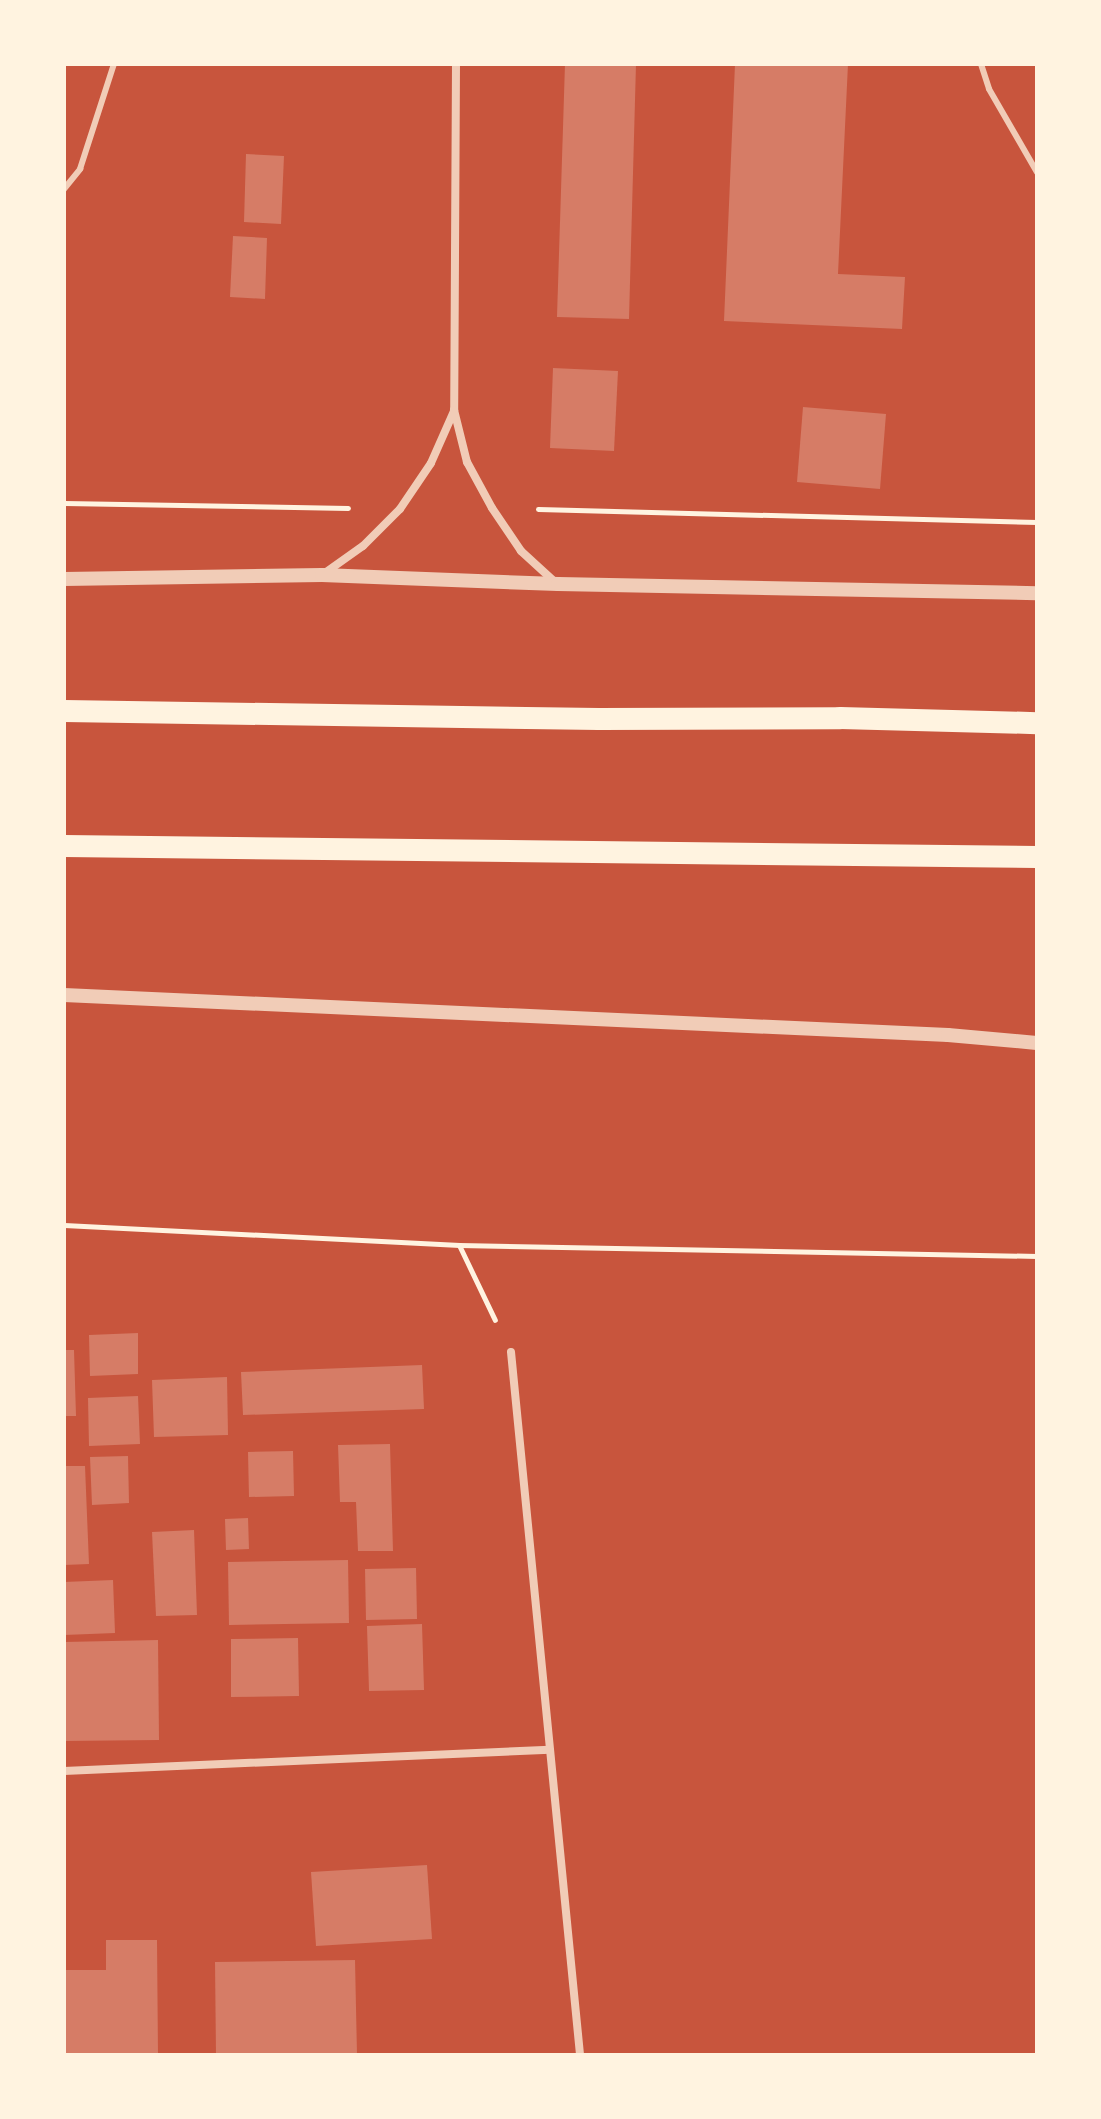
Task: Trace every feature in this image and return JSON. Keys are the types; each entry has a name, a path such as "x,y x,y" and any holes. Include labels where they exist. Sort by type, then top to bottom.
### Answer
{"highway":[{"path":"64,711 1037,723"},
{"path":"64,846 1037,857"}],"street":[{"path":"456,64 454,410 467,462 492,508 521,551 558,584"},
{"path":"322,575 363,546 400,509 431,463 454,410"},
{"path":"64,579 322,575 558,584 1037,593"},
{"path":"64,995 948,1035 1037,1043"},
{"path":"511,1352 580,2055"},
{"path":"64,1771 550,1750"}],"lane":[{"path":"64,189 80,169 114,64"},
{"path":"981,64 989,89 1037,172"}],"path":[{"path":"64,503 400,509"},
{"path":"492,508 1037,522"},
{"path":"64,1225 459,1245 1037,1256"},
{"path":"459,1245 511,1352"}],"building":[{"path":"565,64 636,64 629,319 557,317"},
{"path":"735,64 848,64 838,274 905,277 902,329 724,321"},
{"path":"246,154 284,156 281,224 244,222"},
{"path":"233,236 267,238 265,299 230,297"},
{"path":"553,368 618,371 614,451 550,448"},
{"path":"803,407 886,414 880,489 797,482"},
{"path":"138,1333 138,1374 90,1376 89,1335"},
{"path":"64,1350 74,1350 76,1416 64,1416"},
{"path":"422,1365 424,1409 243,1415 241,1372"},
{"path":"227,1377 228,1435 154,1437 152,1380"},
{"path":"138,1396 140,1444 89,1446 88,1398"},
{"path":"390,1444 393,1551 358,1551 356,1502 340,1502 338,1445"},
{"path":"293,1451 294,1496 249,1497 248,1452"},
{"path":"128,1456 129,1503 92,1505 90,1457"},
{"path":"64,1466 85,1466 89,1564 64,1565"},
{"path":"248,1518 249,1549 226,1550 225,1519"},
{"path":"194,1530 197,1615 156,1616 152,1532"},
{"path":"348,1560 349,1623 229,1625 228,1562"},
{"path":"416,1568 417,1619 366,1620 365,1569"},
{"path":"113,1580 115,1633 64,1635 64,1582"},
{"path":"422,1624 424,1690 369,1691 367,1626"},
{"path":"298,1638 299,1696 231,1697 231,1639"},
{"path":"158,1640 159,1740 64,1741 64,1642"},
{"path":"427,1865 432,1939 316,1946 311,1872"},
{"path":"106,1940 157,1940 158,2055 64,2055 64,1970 106,1970"},
{"path":"355,1960 357,2055 216,2055 215,1962"}]}
